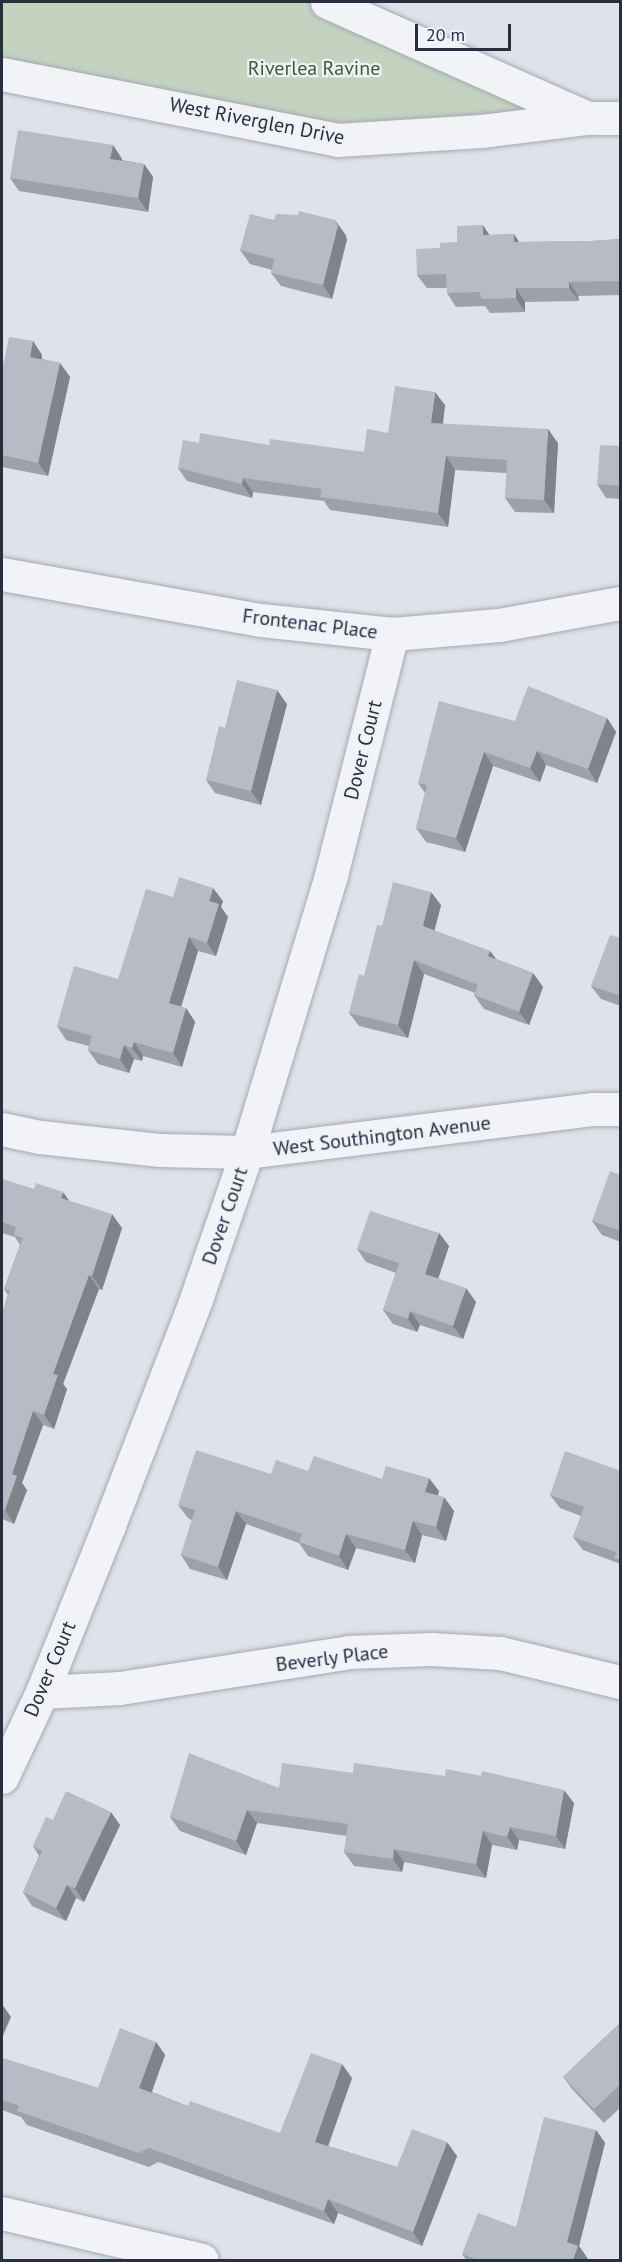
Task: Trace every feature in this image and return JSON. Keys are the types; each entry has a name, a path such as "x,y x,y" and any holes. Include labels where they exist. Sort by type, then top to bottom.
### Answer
{"street":[{"name":"West Riverglen Drive","path":"327,2 587,118"},
{"name":"West Riverglen Drive","path":"2,74 337,140 482,131 587,118 621,118"},
{"name":"Frontenac Place","path":"2,574 261,620 392,634 499,625 621,603"},
{"name":"Dover Court","path":"2,1777 42,1692 196,1299 248,1152 331,875 392,634"},
{"name":"West Southington Avenue","path":"2,1129 40,1137 159,1150 248,1152 327,1145 581,1110 621,1109"},
{"name":"Beverly Place","path":"42,1692 120,1688 349,1652 431,1649 500,1653 621,1682"},
{"path":"2,2213 202,2260"}],"green space":[{"name":"Riverlea Ravine","path":"2,2 327,2 587,118 337,140 2,81"}],"building":[{"path":"18,130 113,145 110,159 144,164 138,198 10,178"},
{"path":"299,211 335,220 338,226 323,285 271,273 274,259 240,250 250,214 274,220 276,214 298,215"},
{"path":"483,225 483,235 514,234 514,242 621,239 621,281 569,282 569,288 516,288 516,298 481,299 480,292 447,293 446,274 417,275 416,249 440,248 440,243 457,242 457,226"},
{"path":"9,337 33,341 30,357 60,363 38,463 2,455 2,371"},
{"path":"395,386 435,392 431,423 548,429 544,500 505,498 507,460 446,456 438,513 320,497 322,489 243,478 242,484 178,468 183,440 199,443 200,433 269,445 270,439 364,452 367,429 388,433"},
{"path":"600,445 621,446 621,486 597,484"},
{"path":"237,680 277,690 251,791 206,780 219,726 225,728"},
{"path":"528,686 607,718 588,769 537,751 530,768 484,752 456,838 416,828 427,785 418,783 439,701 515,721"},
{"path":"179,877 213,888 209,901 219,904 207,943 189,937 169,1003 186,1008 173,1053 134,1042 132,1048 124,1045 120,1059 88,1050 92,1036 57,1026 74,966 118,979 146,889 173,897"},
{"path":"393,882 431,892 423,926 490,951 488,956 533,973 519,1012 474,995 478,985 414,960 398,1025 349,1013 359,974 364,976 377,925 382,926"},
{"path":"610,935 621,938 621,996 591,986"},
{"path":"610,1171 621,1175 621,1231 592,1221"},
{"path":"2,1179 34,1189 36,1183 63,1192 61,1198 112,1214 92,1276 89,1275 53,1374 58,1375 44,1415 33,1411 12,1474 17,1476 5,1510 2,1509 2,1313 10,1291 4,1289 23,1238 14,1235 16,1227 2,1222"},
{"path":"370,1211 439,1233 425,1274 466,1288 453,1326 410,1311 408,1319 383,1310 399,1263 357,1249"},
{"path":"196,1450 271,1474 276,1460 308,1471 314,1456 382,1479 386,1466 429,1478 425,1492 444,1497 436,1527 413,1521 405,1550 346,1534 339,1556 299,1542 302,1534 236,1511 218,1567 181,1555 195,1510 178,1505"},
{"path":"565,1451 621,1471 621,1560 614,1558 616,1552 573,1537 584,1507 550,1495"},
{"path":"189,1753 279,1788 282,1763 353,1773 354,1763 445,1776 446,1769 481,1776 482,1771 564,1790 556,1836 510,1827 507,1837 483,1831 476,1864 394,1849 393,1859 344,1852 348,1824 247,1810 236,1841 170,1817"},
{"path":"66,1791 111,1812 75,1888 67,1885 56,1908 23,1892 42,1851 33,1846 46,1817 53,1820"},
{"path":"621,2022 621,2084 594,2109 563,2077"},
{"path":"120,2028 156,2042 139,2088 188,2106 190,2101 280,2133 311,2053 342,2064 315,2142 397,2167 412,2129 447,2142 413,2232 328,2199 324,2211 149,2148 139,2153 17,2111 19,2106 2,2100 2,2058 98,2088"},
{"path":"544,2117 596,2130 567,2242 578,2246 573,2260 478,2260 462,2254 478,2213 516,2227"}]}
